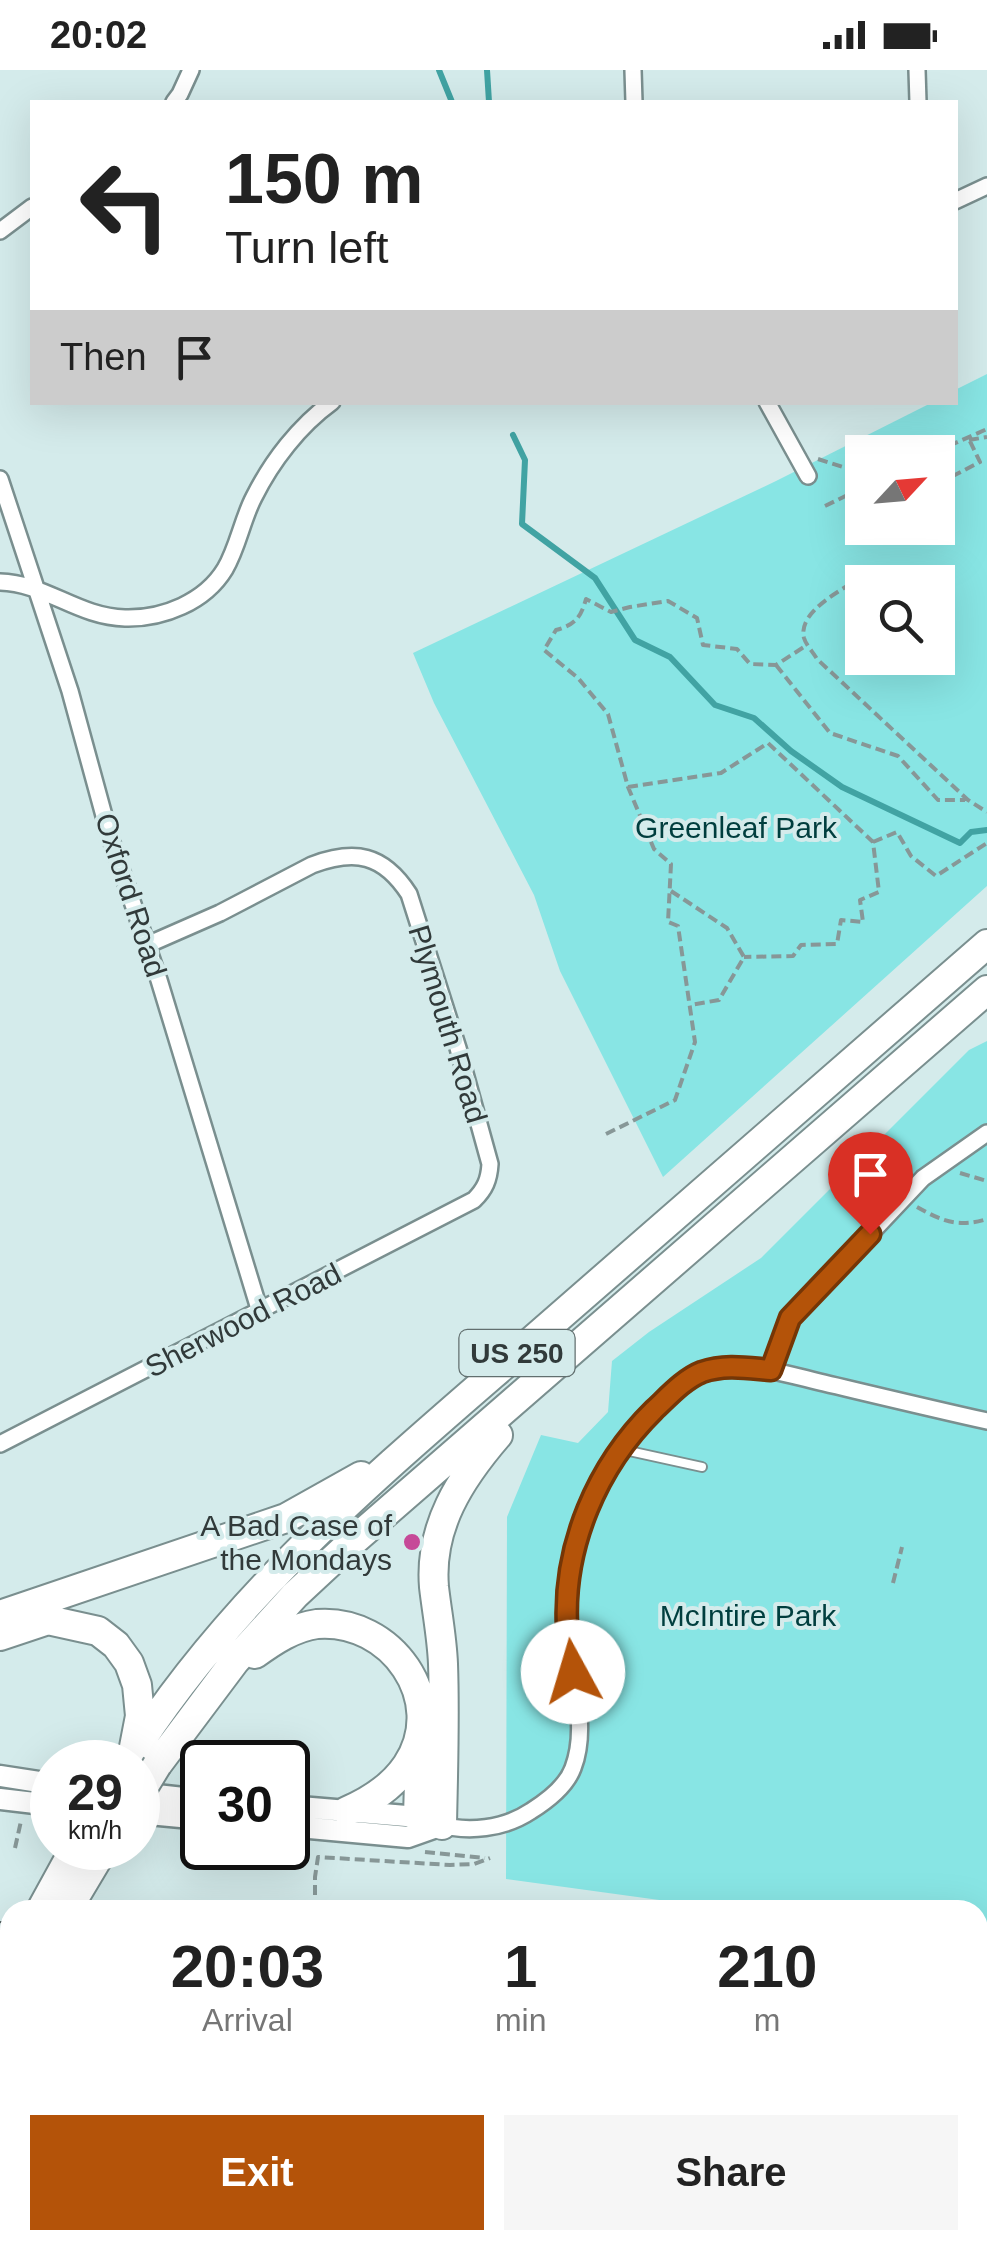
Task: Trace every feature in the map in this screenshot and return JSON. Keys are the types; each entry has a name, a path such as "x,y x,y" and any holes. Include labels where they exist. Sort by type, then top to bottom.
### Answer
{"highway":[{"name":"US 250","path":"152,1740 208,1650 304,1544 987,944"},
{"name":"US 250","path":"159,1740 296,1595 351,1543 987,990"},
{"path":"430,1821 444,1688 434,1583 441,1524 454,1494 484,1452 602,1326"},
{"path":"0,1615 286,1518 402,1454"},
{"path":"0,1636 48,1620 98,1630 129,1663 137,1686 139,1740"},
{"path":"221,1678 267,1645 314,1624 349,1627 380,1640 407,1668 422,1704 430,1821"},
{"path":"347,1812 394,1781 408,1764 421,1726"},
{"path":"47,1900 63,1870"},
{"path":"73,1900 91,1870"}],"street":[{"path":"176,100 191,70"},
{"path":"633,70 634,100"},
{"path":"917,70 918,100"},
{"path":"958,197 987,186"},
{"path":"0,231 30,208"},
{"path":"0,582 36,588 102,616 152,616 198,598 226,568 249,508 272,464 329,405"},
{"path":"769,405 808,476"},
{"name":"Oxford Road","path":"0,479 70,692 109,834 147,944 260,1312"},
{"name":"Plymouth Road","path":"147,944 328,859 370,857 386,866 409,894 458,1048 490,1164 484,1190"},
{"path":"771,1370 790,1318 923,1178 987,1133"},
{"name":"Sherwood Road","path":"0,1444 474,1200 484,1190"},
{"path":"310,1808 496,1827 515,1822 552,1796 572,1770 578,1739 567,1624 574,1550 585,1515 620,1449 670,1395 699,1373 727,1366 771,1370 987,1421"},
{"path":"0,1776 30,1781"},
{"path":"0,1799 30,1802"},
{"path":"310,1828 408,1838 430,1821"}],"lane":[{"path":"620,1449 702,1467"}],"path":[{"path":"955,444 987,429"},
{"path":"968,439 987,437"},
{"path":"955,475 980,462 968,439"},
{"path":"825,506 845,496"},
{"path":"845,588 807,618 803,636 807,644 817,658 968,800 987,812"},
{"path":"606,1134 675,1100 695,1042 678,926 668,922 671,864 654,849 628,787 608,714 578,678 544,650 556,630 570,626 582,615 586,598 611,612 668,601 697,618 703,644 736,649 750,664 776,665 807,644"},
{"path":"776,665 830,733 898,756 938,800 968,800"},
{"path":"628,787 721,773 768,742 874,842 879,892 860,900 863,922 841,920 837,944 801,946 792,956 744,957"},
{"path":"874,842 897,832 911,856 936,876 987,843"},
{"path":"670,891 727,928 744,957"},
{"path":"690,1005 719,1000 744,957"},
{"path":"912,1204 943,1222 973,1223 987,1218"},
{"path":"893,1582 902,1546"},
{"path":"16,1848 22,1821"},
{"path":"316,1900 318,1857 450,1865 474,1864 490,1858"}],"green space":[{"name":"Greenleaf Park","path":"987,374 987,886 663,1177 560,971 534,895 434,703 413,653 845,446 845,545 955,545 955,435 867,435 927,405 958,405 958,388"},
{"name":"McIntire Park","path":"987,1041 987,1900 659,1900 506,1879 507,1517 541,1435 578,1443 608,1412 612,1361 761,1258 969,1050"}],"waterway":[{"path":"439,70 451,100"},
{"path":"487,70 489,100"},
{"path":"513,435 525,460 522,524 595,578 635,640 670,657 715,705 754,718 791,751 842,787 960,843 971,832 987,830"}],"place":[{"name":"A Bad Case of the Mondays","path":"412,1542"}],"route":[{"path":"573,1672 567,1624 574,1550 600,1481 620,1449 670,1395 699,1373 727,1366 771,1370 790,1318 870,1234"}]}
